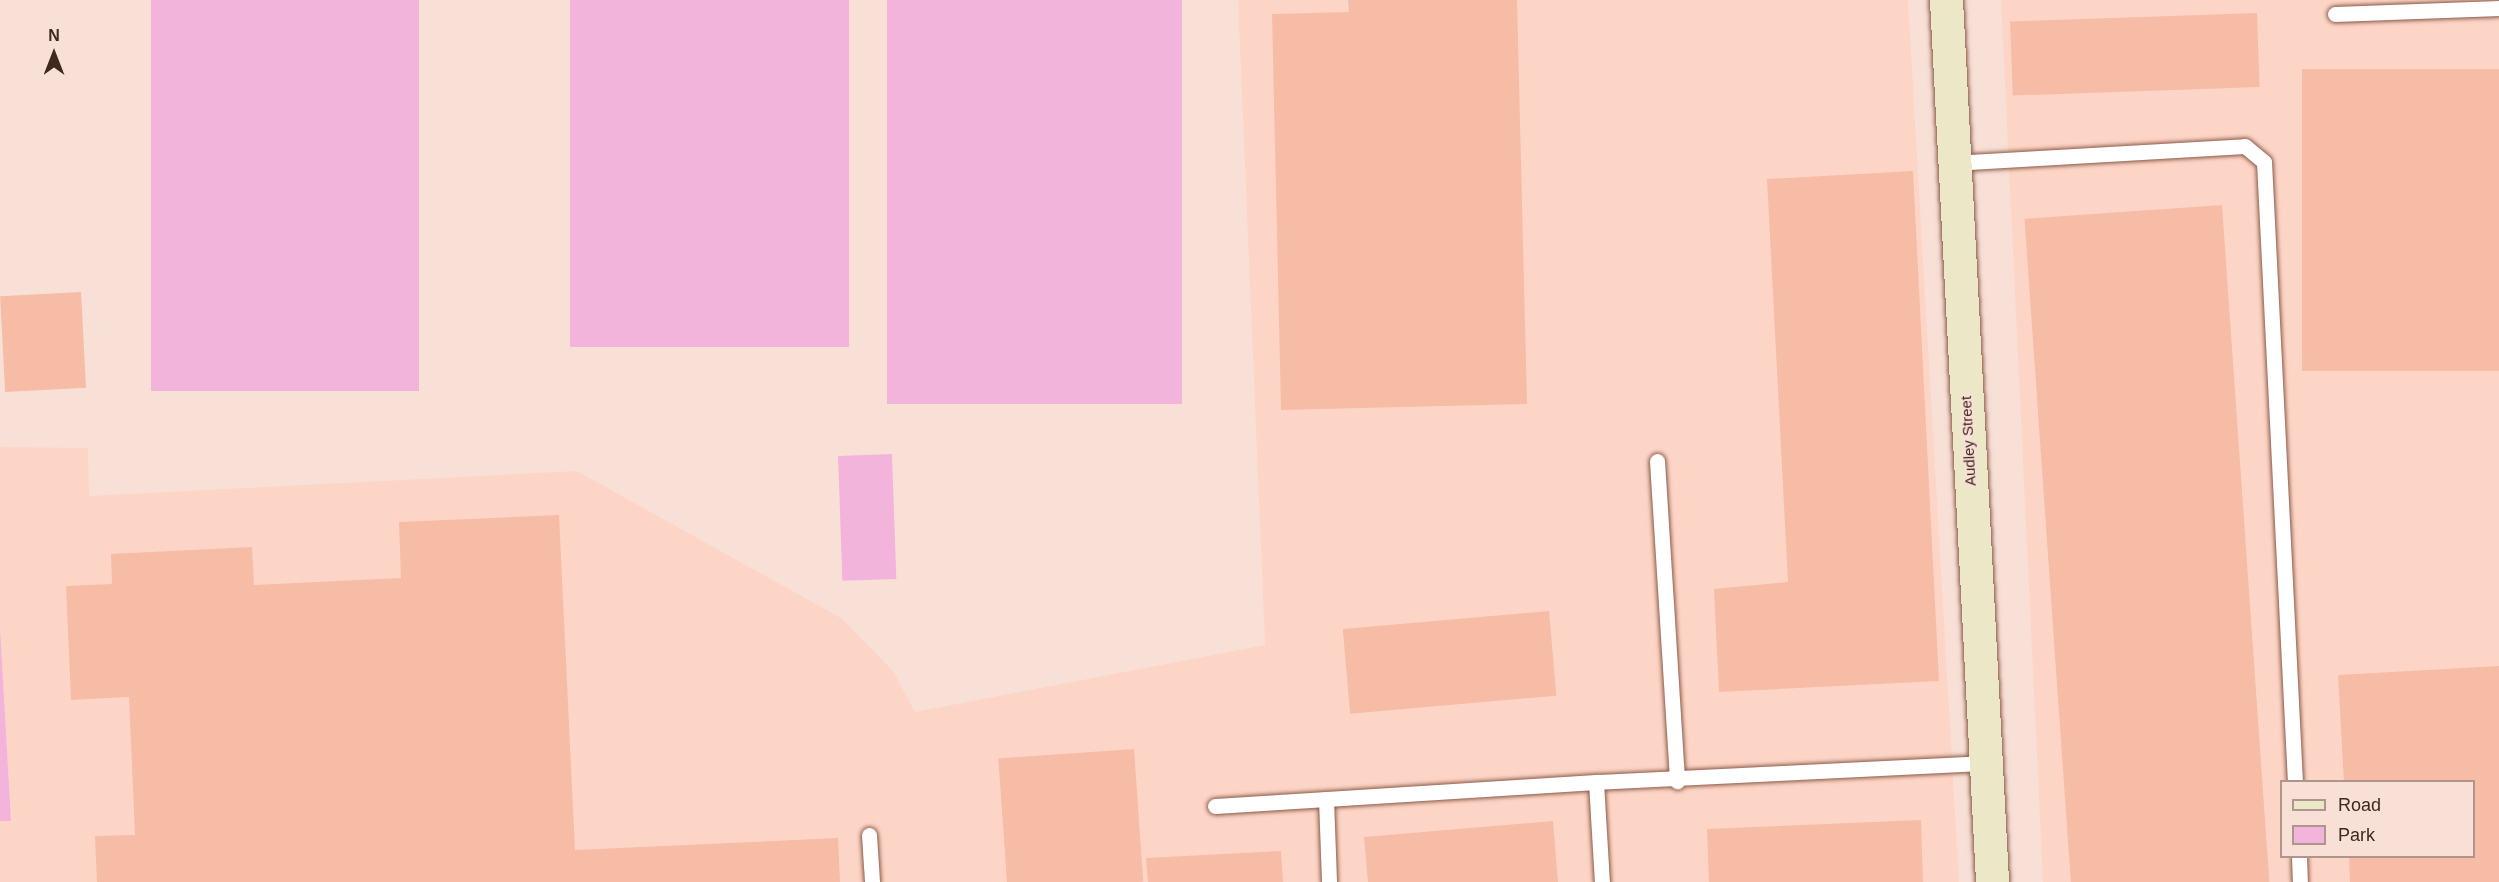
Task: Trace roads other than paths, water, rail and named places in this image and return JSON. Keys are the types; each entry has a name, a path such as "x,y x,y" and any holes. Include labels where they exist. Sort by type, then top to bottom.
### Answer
{"street":[{"name":"Audley Street","path":"1946,0 1952,163 1992,882"}],"lane":[{"path":"2335,14 2499,8"},
{"path":"1952,163 2245,146 2264,162 2295,780"},
{"path":"1657,461 1677,781"},
{"path":"1215,806 1596,782 1677,781 1986,763"},
{"path":"1596,782 1602,882"},
{"path":"1326,799 1329,882"},
{"path":"869,835 872,882"},
{"path":"2299,858 2300,882"}]}
